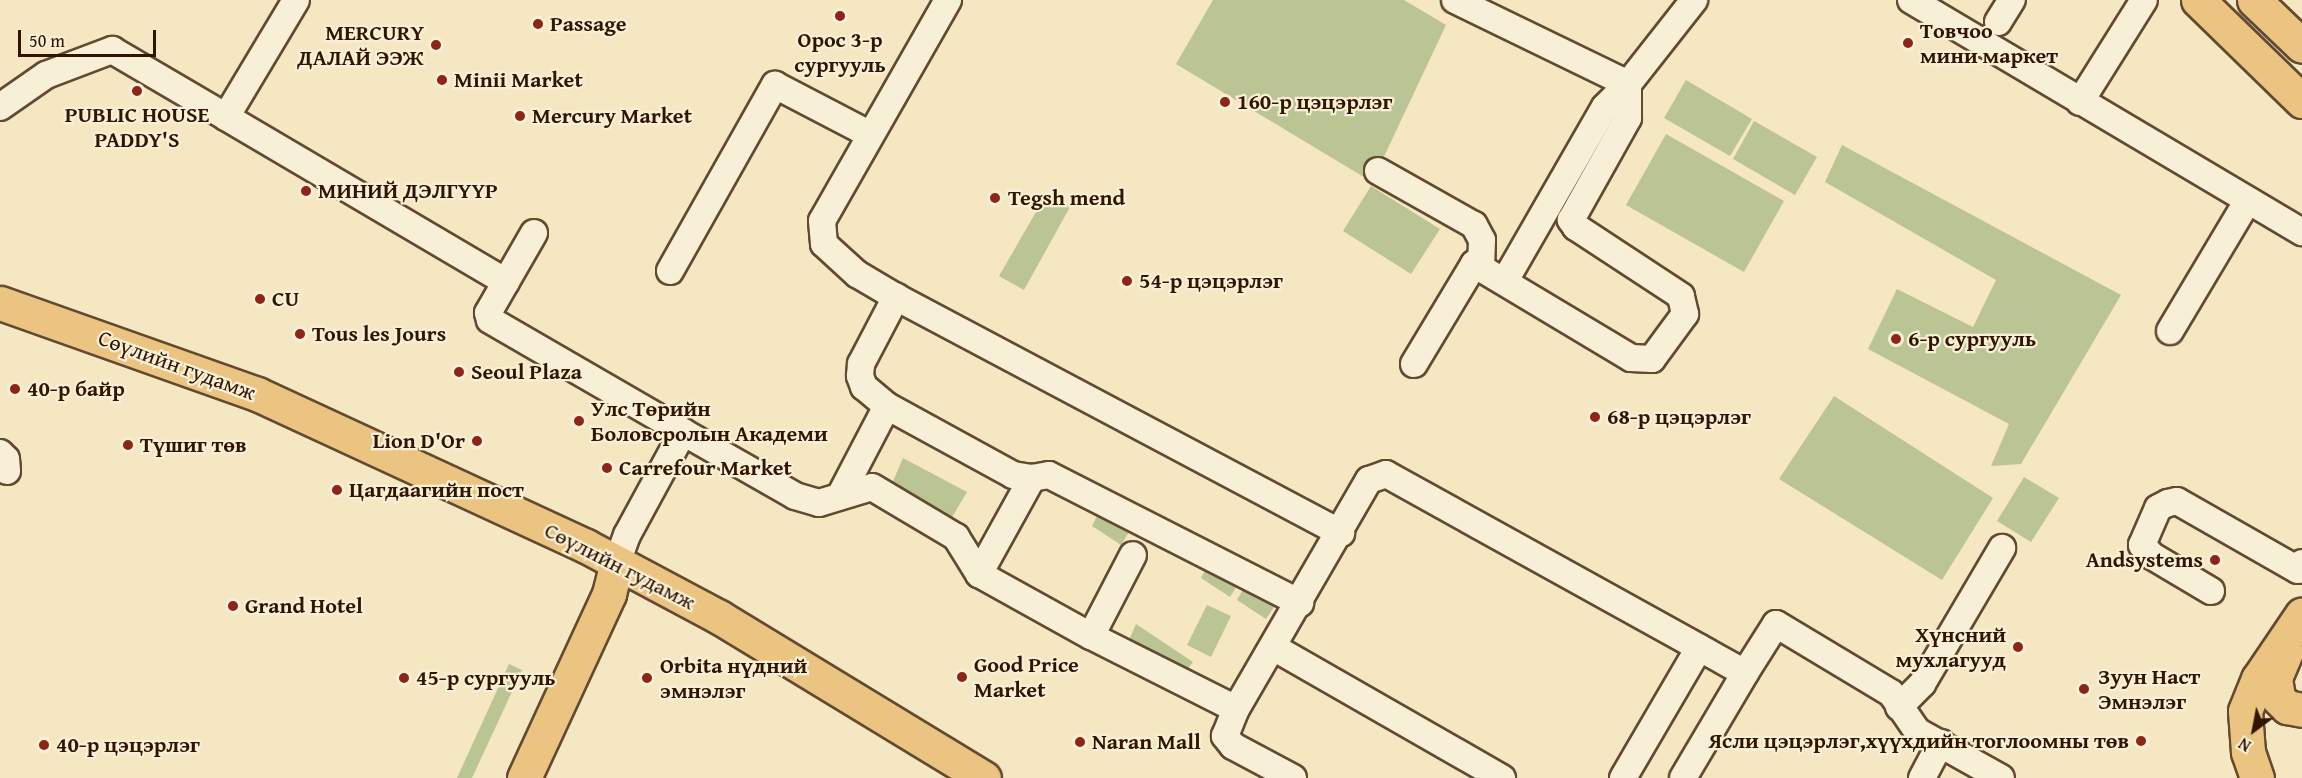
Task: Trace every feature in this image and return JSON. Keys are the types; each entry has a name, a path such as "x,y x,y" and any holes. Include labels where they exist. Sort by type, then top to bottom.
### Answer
{"main road":[{"path":"2198,0 2302,101"},
{"path":"2254,0 2302,46"},
{"name":"Сөүлийн гудамж","path":"0,303 257,394 618,563 719,617 984,778"},
{"path":"524,778 609,594 618,563"},
{"path":"2301,615 2275,678 2278,698 2288,707 2302,710"},
{"path":"2257,778 2248,752 2246,711 2258,679 2301,615"}],"street":[{"path":"226,117 296,0"},
{"path":"948,0 902,86 869,134 822,221 824,244 856,274 896,297 1341,533"},
{"path":"1455,0 1628,84"},
{"path":"1506,279 1605,107 1628,84 1694,0"},
{"path":"1911,0 2302,232"},
{"path":"1998,22 2012,0"},
{"path":"2080,102 2144,0"},
{"path":"0,107 46,75 112,50 506,282"},
{"path":"1414,364 1469,268 1481,265 1642,362 1652,359 1685,314 1681,296 1571,220 1628,118 1628,84"},
{"path":"670,271 774,85 869,134"},
{"path":"1378,171 1474,225 1482,240 1481,265"},
{"path":"2170,331 2248,200"},
{"path":"534,233 488,313 490,320 795,496 819,503 841,494 872,487 956,537 979,574 1091,636 1236,709"},
{"path":"896,297 861,364 864,387 887,405 1013,475 1032,478 1049,475 1300,603"},
{"path":"841,494 887,405"},
{"path":"618,563 627,535 683,432"},
{"path":"1293,778 1233,746 1226,736 1236,709 1341,533 1369,480 1386,474 1744,673"},
{"path":"979,574 1032,478"},
{"path":"2211,591 2152,556 2142,545 2158,508 2177,501 2301,568"},
{"path":"1899,707 1922,684 2002,548"},
{"path":"1091,636 1133,555"},
{"path":"1683,778 1744,673 1776,624 1891,693 1917,731 2001,778"},
{"path":"1273,647 1502,778"},
{"path":"1623,778 1699,648"},
{"path":"1922,778 1941,743"}],"green space":[{"path":"1213,0 1404,0 1446,25 1372,182 1176,64"},
{"path":"1686,80 1752,119 1730,156 1664,118"},
{"path":"1754,121 1817,157 1795,195 1733,159"},
{"path":"1666,134 1784,201 1744,272 1626,205"},
{"path":"1842,145 2121,295 2021,464 1991,466 2009,424 1868,349 1897,289 1973,327 1996,280 1825,182"},
{"path":"1371,186 1440,229 1411,274 1343,231"},
{"path":"1047,193 1070,207 1024,290 999,276"},
{"path":"1834,396 1993,498 1942,580 1779,479"},
{"path":"903,458 967,492 951,519 891,486"},
{"path":"2024,477 2059,498 2031,542 1997,521"},
{"path":"1100,510 1131,529 1121,545 1092,526"},
{"path":"1209,562 1240,581 1230,597 1201,578"},
{"path":"1246,584 1276,604 1266,619 1237,600"},
{"path":"1207,605 1231,616 1211,657 1187,645"},
{"path":"1136,624 1193,662 1183,675 1129,640"},
{"path":"509,664 522,670 472,778 457,778"}],"place":[{"name":"Орос 3-р сургууль","path":"840,16"},
{"name":"Passage","path":"538,24"},
{"name":"Товчоо мини маркет","path":"1908,43"},
{"name":"MERCURY ДАЛАЙ ЭЭЖ","path":"436,45"},
{"name":"Minii Market","path":"442,80"},
{"name":"PUBLIC HOUSE PADDY'S","path":"137,91"},
{"name":"160-р цэцэрлэг","path":"1225,102"},
{"name":"Mercury Market","path":"520,116"},
{"name":"МИНИЙ ДЭЛГҮҮР","path":"306,191"},
{"name":"Tegsh mend","path":"995,198"},
{"name":"54-р цэцэрлэг","path":"1127,281"},
{"name":"CU","path":"260,299"},
{"name":"Tous les Jours","path":"300,334"},
{"name":"6-р сургууль","path":"1896,339"},
{"name":"Seoul Plaza","path":"459,372"},
{"name":"40-р байр","path":"15,389"},
{"name":"68-р цэцэрлэг","path":"1595,417"},
{"name":"Улс Төрийн Боловсролын Академи","path":"579,421"},
{"name":"Lion D'Or","path":"477,441"},
{"name":"Түшиг төв","path":"128,445"},
{"name":"Carrefour Market","path":"607,468"},
{"name":"Цагдаагийн пост","path":"337,490"},
{"name":"Andsystems","path":"2215,560"},
{"name":"Grand Hotel","path":"233,606"},
{"name":"Хүнсний мухлагууд","path":"2018,647"},
{"name":"Good Price Market","path":"962,677"},
{"name":"45-р сургууль","path":"404,678"},
{"name":"Orbita нүдний эмнэлэг","path":"647,678"},
{"name":"Зуун Наст Эмнэлэг","path":"2084,689"},
{"name":"Ясли цэцэрлэг,хүүхдийн тоглоомны төв","path":"2141,741"},
{"name":"Naran Mall","path":"1080,742"},
{"name":"40-р цэцэрлэг","path":"44,745"}]}
